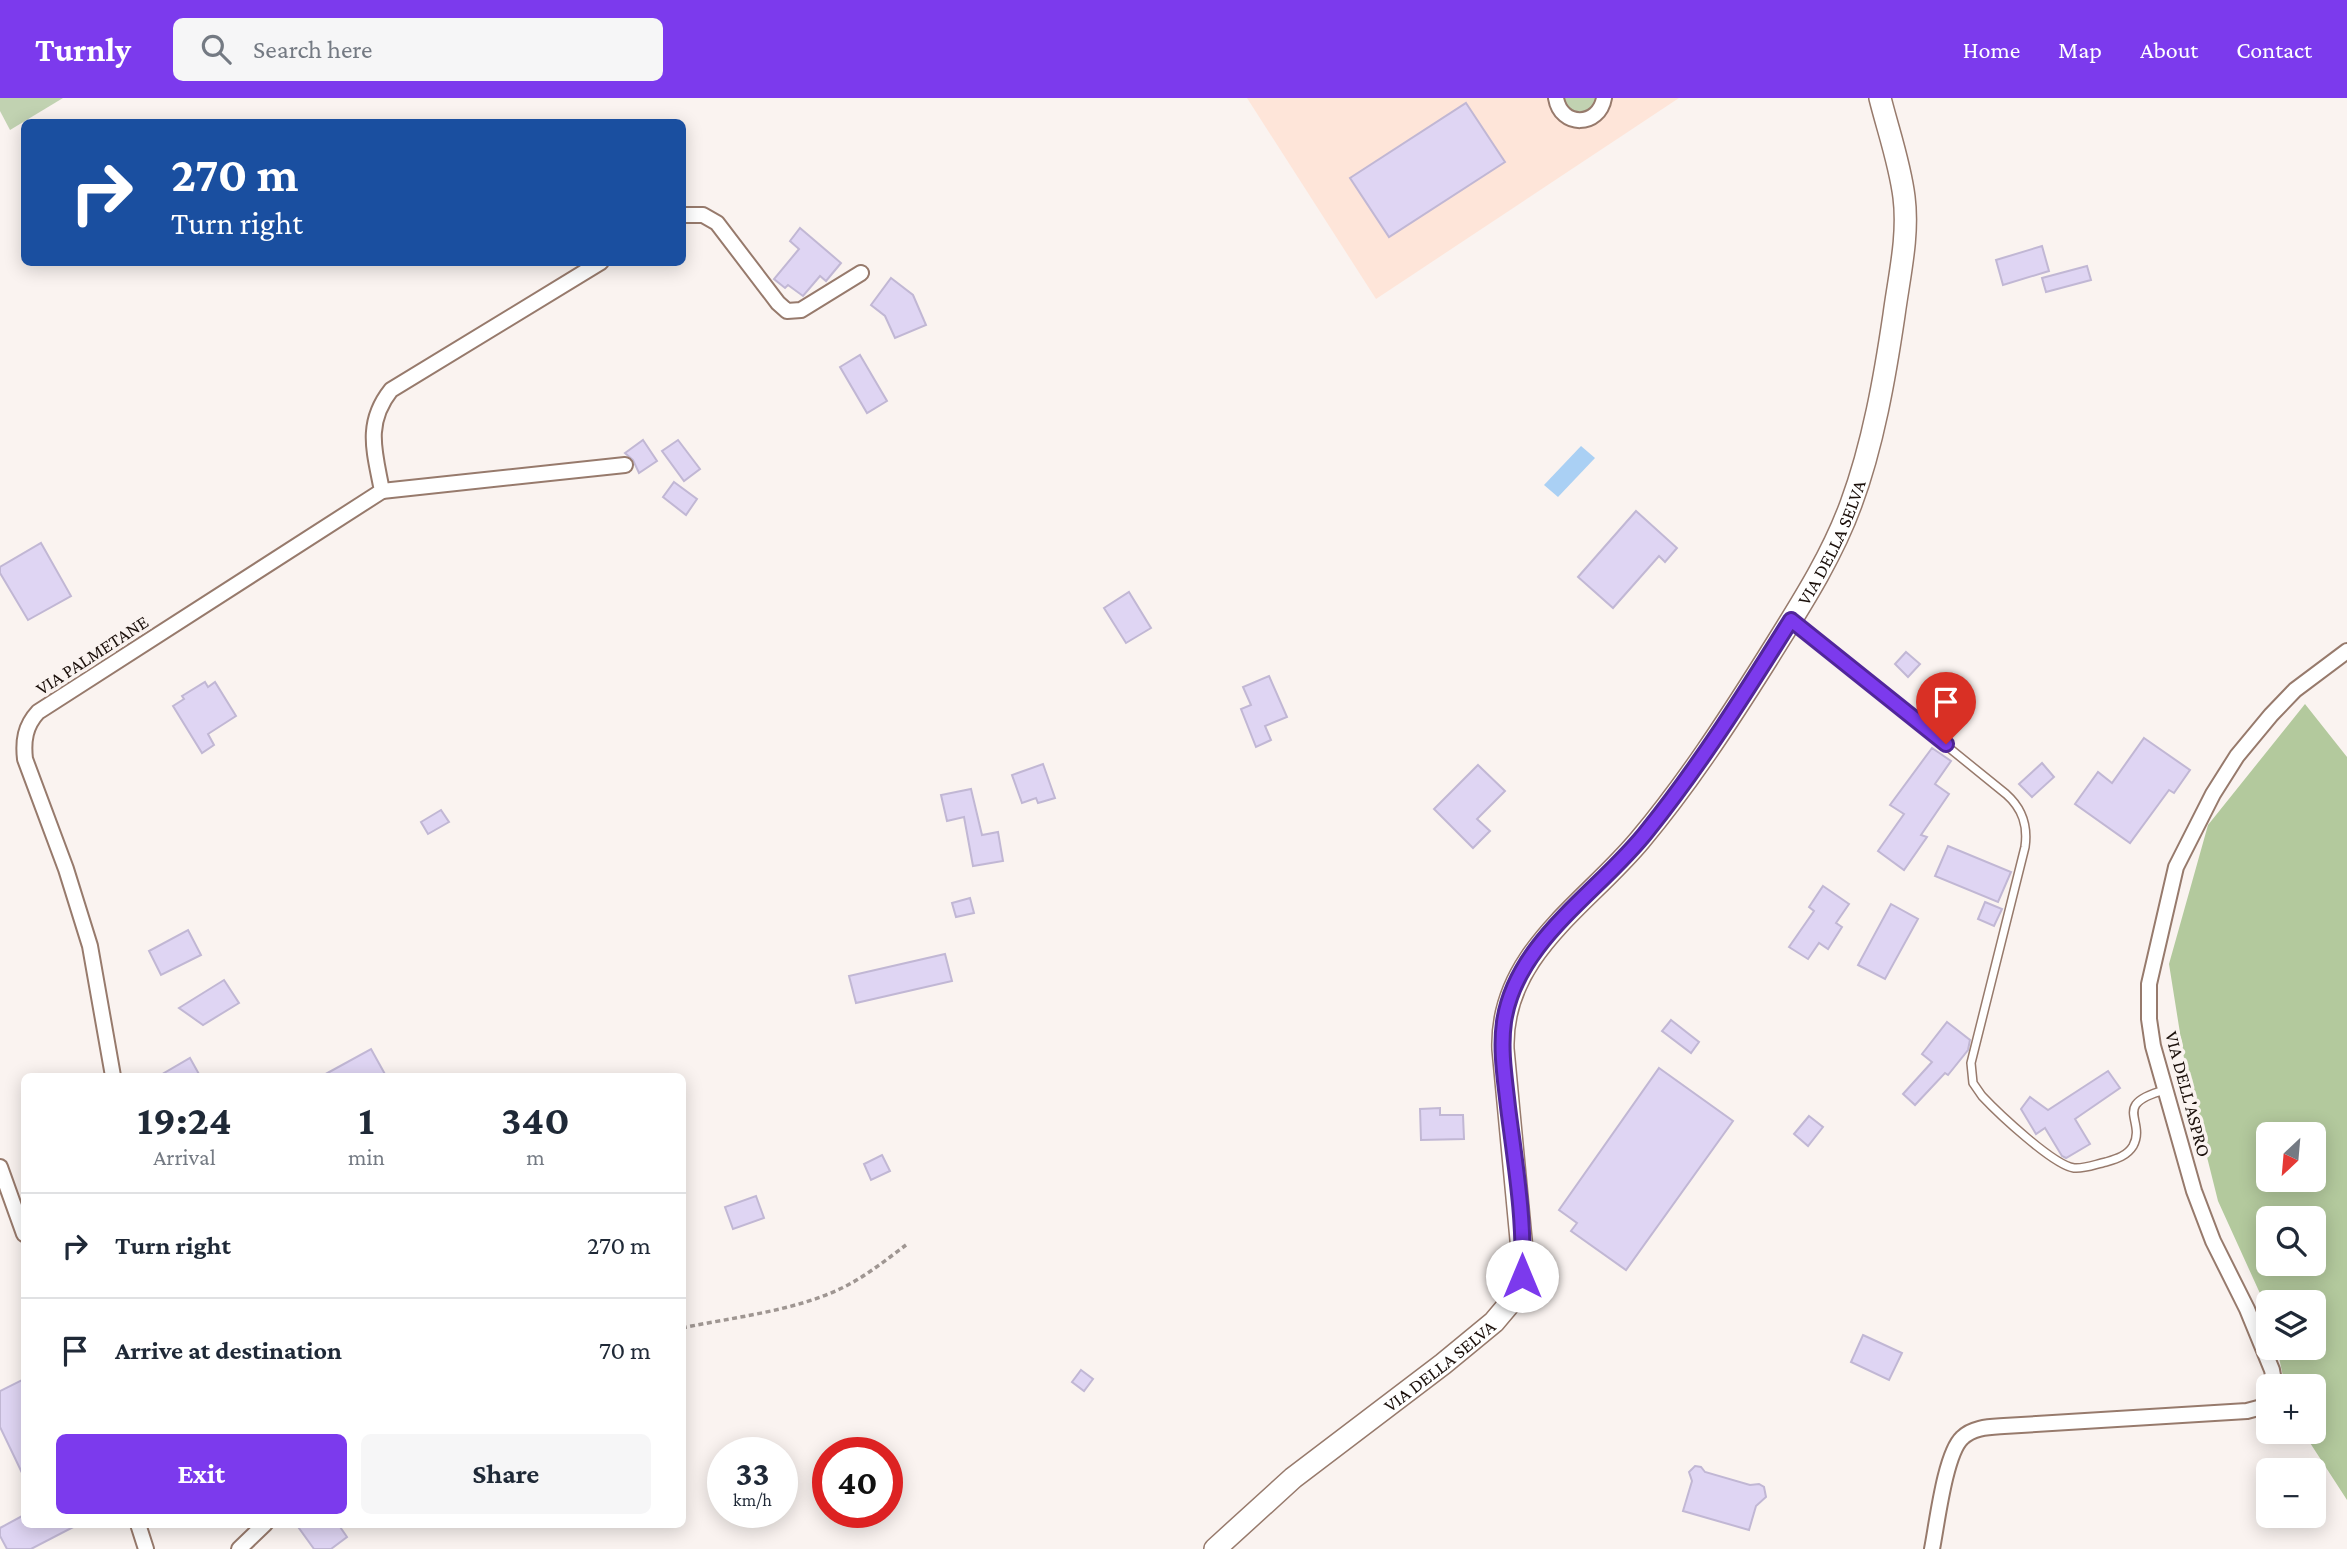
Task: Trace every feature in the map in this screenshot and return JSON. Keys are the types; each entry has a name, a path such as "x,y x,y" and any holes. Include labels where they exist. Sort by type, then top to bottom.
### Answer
{"street":[{"path":"1556,98 1559,110 1565,116 1581,121 1596,115 1604,98"},
{"name":"VIA DELLA SELVA","path":"1215,1549 1293,1478 1494,1322 1515,1297 1522,1276 1522,1250 1503,1040 1506,1012 1513,988 1526,964 1558,924 1626,856 1657,820 1726,724 1791,620 1829,552 1855,493 1889,346 1904,240 1905,207 1880,98"},
{"path":"686,215 703,215 717,223 778,303 792,312 804,309 861,273"},
{"path":"382,492 373,428 378,410 391,390 594,266"},
{"name":"VIA PALMETANE","path":"112,1073 90,946 66,869 25,759 24,741 29,724 38,712 382,492 625,465"},
{"name":"VIA DELL'ASPRO","path":"2273,1374 2247,1309 2217,1250 2200,1208 2150,1033 2148,996 2166,904 2180,857 2218,786 2254,734 2295,690 2347,651"},
{"path":"0,1167 21,1226"},
{"path":"1932,1549 1951,1456 1961,1439 1973,1431 2004,1426 2256,1408"},
{"path":"139,1528 146,1549"},
{"path":"239,1549 261,1528"}],"lane":[{"path":"1791,620 2006,794 2017,804 2024,819 2025,848 1971,1063 1973,1083 1982,1096 2055,1161 2077,1168 2118,1158 2129,1152 2136,1135 2133,1116 2137,1104 2150,1094 2165,1090"}],"path":[{"path":"686,1327 797,1304 830,1293 856,1281 906,1245"}],"shaded area":[{"path":"1247,98 1679,98 1376,299"}],"green space":[{"path":"0,98 63,98 28,119 21,119 21,123 10,130 0,111"},
{"path":"1562,98 1598,98 1595,106 1580,115 1569,112"},
{"path":"2305,704 2347,757 2347,1500 2326,1468 2326,1458 2320,1458 2311,1444 2326,1444 2326,1374 2282,1374 2280,1360 2326,1360 2326,1290 2258,1290 2218,1201 2187,1077 2169,964 2208,825"}],"water":[{"path":"1581,446 1595,458 1558,497 1544,485"}],"building":[{"path":"1466,103 1505,162 1389,237 1350,178"},
{"path":"800,228 841,263 826,281 820,276 803,296 788,285 785,288 774,279 799,249 790,241"},
{"path":"2042,246 2049,271 2003,285 1996,260"},
{"path":"2087,266 2091,280 2046,292 2042,278"},
{"path":"891,278 913,295 926,325 895,338 885,316 871,305"},
{"path":"860,355 887,401 867,413 840,367"},
{"path":"643,440 657,461 639,473 633,460 625,453"},
{"path":"678,440 700,469 684,481 662,451"},
{"path":"674,482 697,499 686,515 663,497"},
{"path":"1636,511 1677,548 1665,562 1659,556 1613,608 1578,577"},
{"path":"41,543 71,596 28,620 0,573 0,567"},
{"path":"1129,592 1151,628 1126,643 1104,608"},
{"path":"1906,652 1920,664 1908,677 1895,664"},
{"path":"1269,676 1287,717 1265,726 1271,740 1256,747 1241,709 1251,705 1243,687"},
{"path":"205,682 208,687 215,682 236,716 208,734 214,745 202,753 173,706 184,699 182,696"},
{"path":"2144,738 2190,770 2174,793 2169,790 2130,843 2075,804 2098,772 2112,783"},
{"path":"1932,748 1951,761 1935,784 1949,794 1921,835 1927,837 1904,870 1878,851 1904,814 1890,805"},
{"path":"2042,763 2054,777 2032,797 2019,784"},
{"path":"1043,764 1055,798 1038,803 1036,798 1022,803 1012,775"},
{"path":"1478,765 1505,791 1477,819 1490,831 1473,848 1434,809"},
{"path":"971,789 982,835 998,832 1003,861 973,866 964,817 947,821 941,795"},
{"path":"441,810 449,822 428,834 421,822"},
{"path":"1948,846 2011,872 1998,902 1935,876"},
{"path":"1823,886 1849,904 1836,923 1842,927 1828,949 1819,943 1808,959 1789,947 1814,911 1809,907"},
{"path":"970,898 974,913 956,917 952,903"},
{"path":"1985,902 2002,909 1994,926 1978,919"},
{"path":"1891,904 1918,919 1885,979 1858,965"},
{"path":"188,930 201,955 161,975 149,951"},
{"path":"945,954 952,981 856,1003 849,976"},
{"path":"224,980 239,1003 203,1025 179,1008"},
{"path":"1671,1020 1699,1042 1691,1053 1662,1031"},
{"path":"1947,1022 1970,1040 1968,1050 1948,1075 1945,1073 1915,1105 1903,1094 1932,1062 1922,1054"},
{"path":"371,1049 384,1073 327,1073"},
{"path":"190,1058 198,1073 164,1073"},
{"path":"1659,1068 1733,1121 1626,1270 1571,1231 1577,1223 1559,1210"},
{"path":"2108,1071 2120,1088 2075,1119 2090,1144 2066,1158 2062,1156 2045,1128 2036,1134 2021,1109 2030,1097 2048,1110"},
{"path":"1440,1108 1440,1115 1463,1115 1464,1139 1421,1140 1420,1109"},
{"path":"1809,1116 1823,1127 1808,1146 1794,1134"},
{"path":"882,1155 890,1171 871,1180 864,1164"},
{"path":"756,1196 764,1218 733,1229 725,1207"},
{"path":"1863,1335 1902,1353 1889,1380 1851,1362"},
{"path":"1081,1370 1093,1379 1084,1391 1072,1382"},
{"path":"21,1380 21,1471 0,1427 0,1391"},
{"path":"1695,1466 1701,1467 1705,1472 1764,1487 1766,1497 1756,1506 1749,1530 1683,1511 1692,1481 1689,1472"},
{"path":"21,1517 21,1528 71,1528 31,1549 7,1549 0,1536 0,1528"},
{"path":"299,1528 341,1528 347,1537 331,1549 314,1549"}],"route":[{"path":"1522,1276 1520,1211 1503,1049 1504,1022 1513,988 1535,951 1558,924 1649,829 1726,724 1791,620 1946,744"}]}
